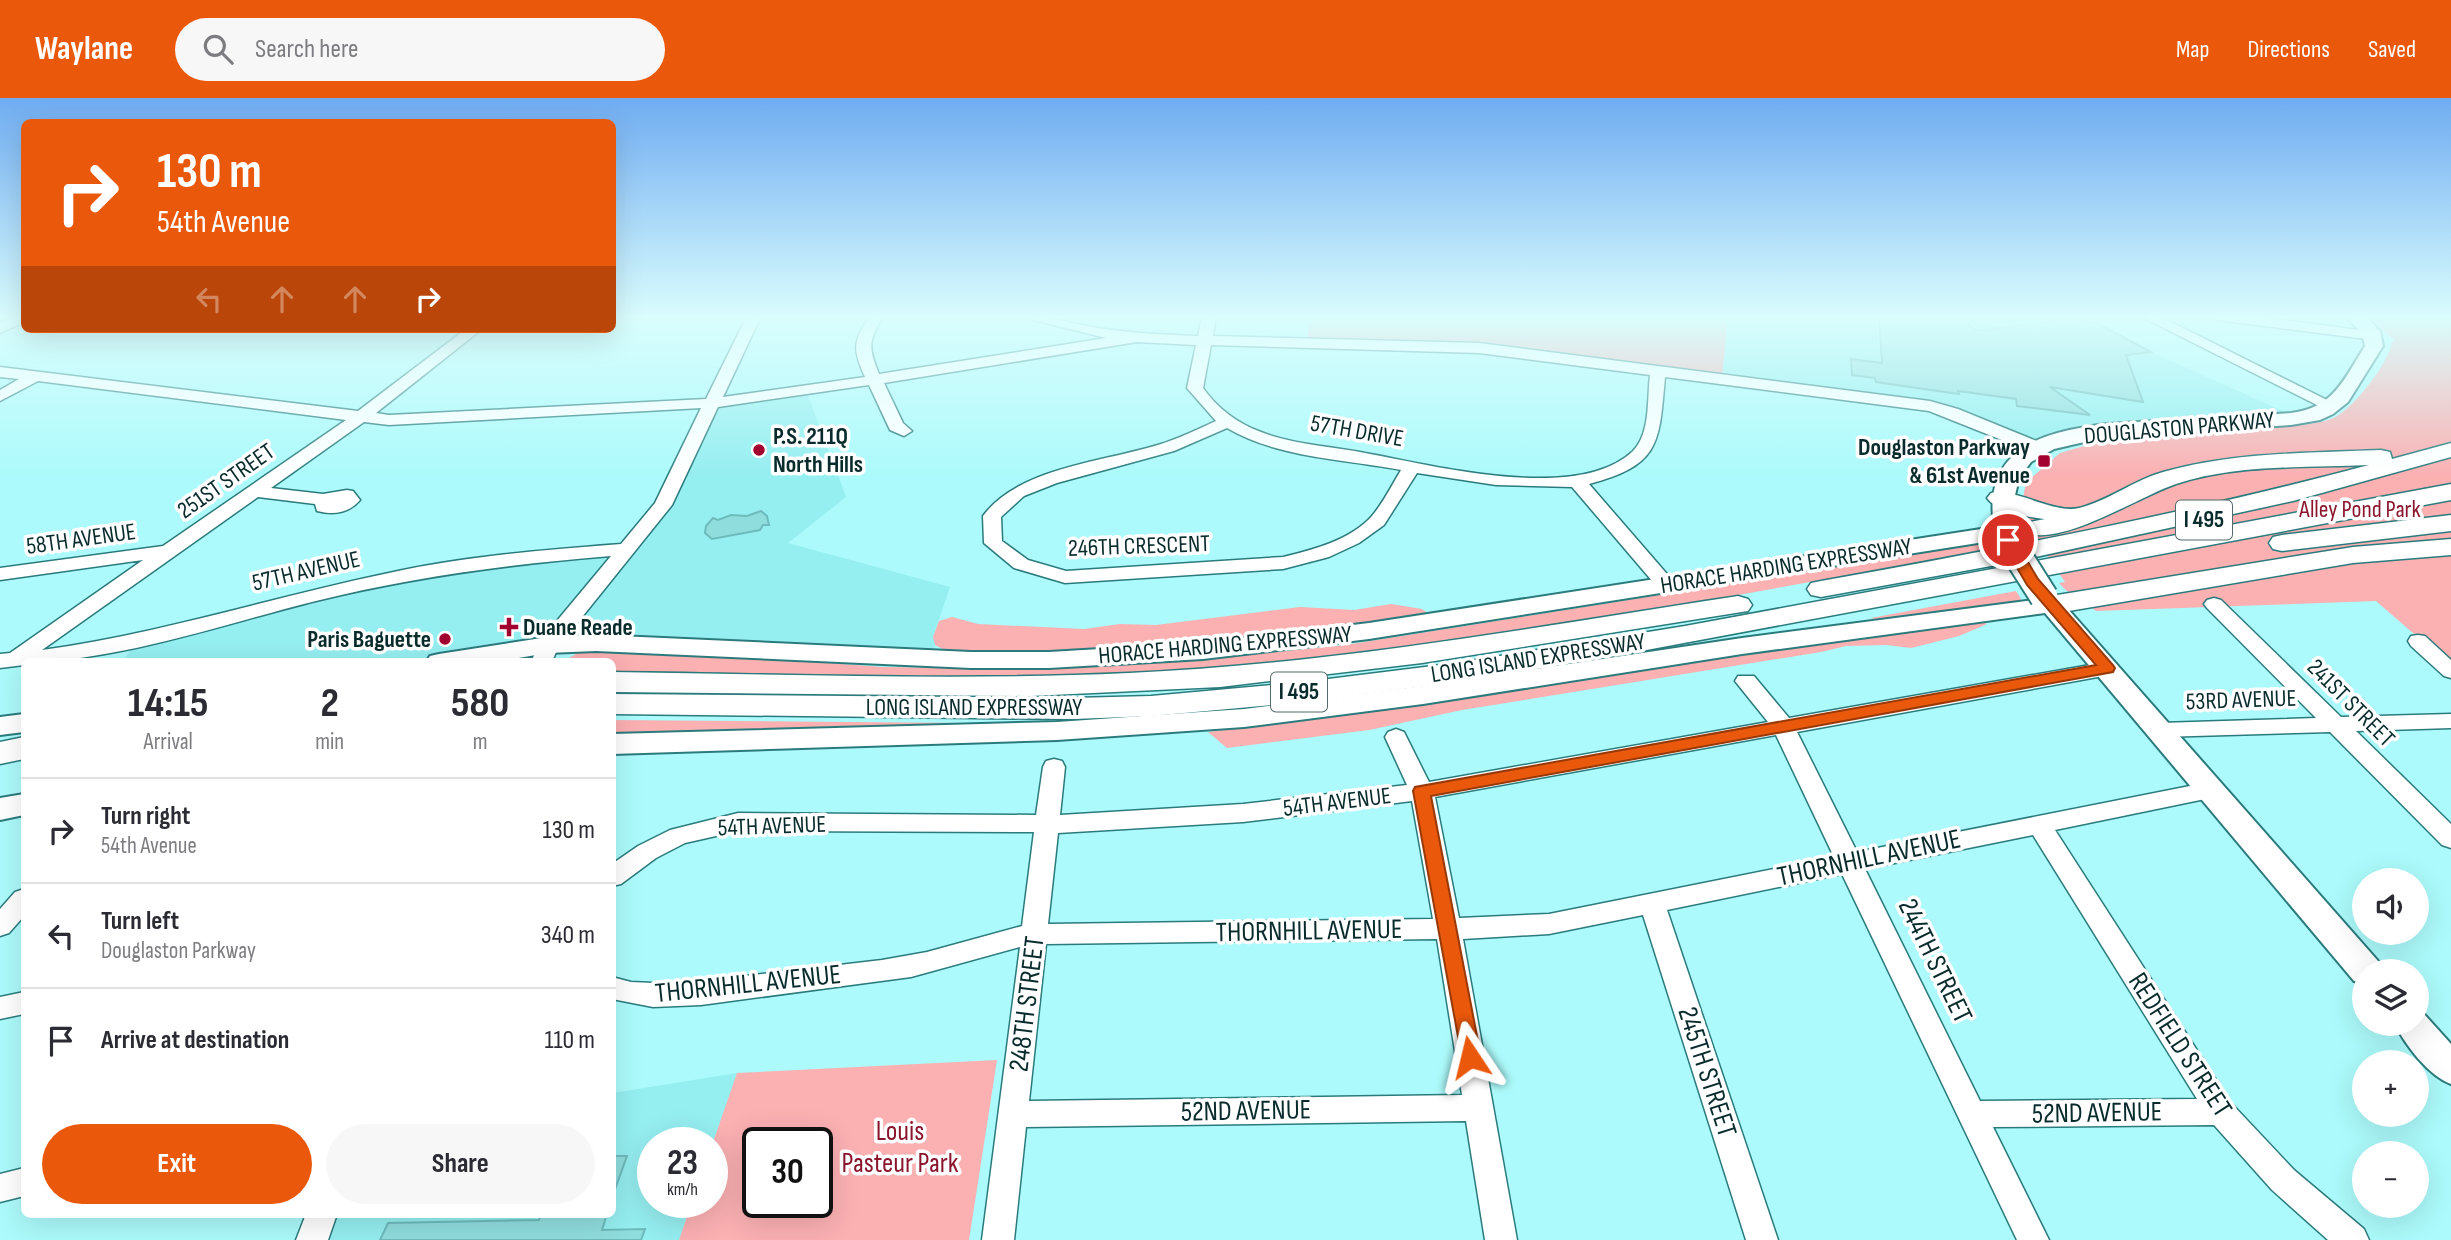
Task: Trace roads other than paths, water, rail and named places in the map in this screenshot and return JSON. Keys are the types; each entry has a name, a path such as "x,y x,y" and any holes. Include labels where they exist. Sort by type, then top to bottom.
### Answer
{"highway":[{"path":"2006,536 2081,515 2167,479 2197,471 2263,463 2451,450"},
{"path":"1966,573 2293,493 2451,450"},
{"name":"LONG ISLAND EXPRESSWAY","path":"616,704 1020,710 1226,701 1328,689 1594,651 2451,476"},
{"name":"LONG ISLAND EXPRESSWAY","path":"616,682 1030,685 1130,683 1320,667 1966,573 2451,492"},
{"path":"2000,498 2028,509 2081,515"},
{"path":"1966,573 2451,523"},
{"path":"2048,601 2402,549 2451,547"},
{"path":"2315,561 2409,554 2451,555"},
{"path":"0,753 21,749"},
{"path":"0,773 21,770"}],"main road":[{"path":"2331,406 2340,398 2359,369"},
{"name":"DOUGLASTON PARKWAY","path":"2000,498 2008,474 2019,461 2038,448 2058,440 2103,430 2280,419 2318,413 2331,406"},
{"path":"2000,498 2006,536 2048,601 2356,959"},
{"name":"HORACE HARDING EXPRESSWAY","path":"486,658 611,643 971,660 1130,656 1203,651 1357,633 2006,536"},
{"path":"616,744 1057,731 1244,718 1360,704 2048,601"},
{"path":"0,726 21,723"},
{"path":"0,809 21,806"},
{"path":"2422,1036 2451,1069"}],"street":[{"name":"251ST STREET","path":"4,663 362,416 423,369"},
{"path":"545,653 663,505 729,369"},
{"path":"870,369 896,426 904,431"},
{"path":"0,372 389,420 714,402 799,392 933,369"},
{"name":"57TH DRIVE","path":"1199,369 1195,388 1206,405 1228,422 1266,439 1511,482 1577,481"},
{"path":"1652,369 1930,406 1952,412 2038,448"},
{"path":"2256,369 2331,406"},
{"path":"1658,370 1650,434 1644,447 1635,457 1615,468 1577,481 1666,585"},
{"path":"0,396 35,377"},
{"name":"246TH CRESCENT","path":"1228,422 1168,447 1051,478 1018,492 992,516 993,543 1021,564 1065,577 1283,563 1322,553 1352,539 1378,521 1412,466"},
{"path":"255,491 326,500"},
{"name":"57TH AVENUE","path":"31,658 133,639 362,584 491,560 627,549"},
{"name":"58TH AVENUE","path":"0,574 169,551"},
{"name":"241ST STREET","path":"2214,604 2451,839"},
{"path":"2418,641 2451,671"},
{"name":"54TH AVENUE","path":"616,874 647,852 679,836 738,822 1048,825 1243,813 1422,791 2107,668"},
{"name":"244TH STREET","path":"1746,681 1783,726 1852,862 2033,1240"},
{"name":"53RD AVENUE","path":"2160,730 2451,721"},
{"path":"1396,737 1422,791 1502,1240"},
{"name":"248TH STREET","path":"998,1240 1054,767"},
{"name":"THORNHILL AVENUE","path":"616,989 632,995 658,996 897,968 967,952 1006,937 1035,934 1448,929 1549,924 2210,790"},
{"name":"REDFIELD STREET","path":"2038,823 2221,1112 2252,1149 2301,1198 2353,1240"},
{"path":"0,926 21,902"},
{"name":"245TH STREET","path":"1652,904 1762,1240"},
{"path":"0,1008 21,1004"},
{"name":"52ND AVENUE","path":"1013,1114 1479,1108"},
{"name":"52ND AVENUE","path":"1973,1114 2221,1112"},
{"path":"0,1188 21,1183"},
{"path":"312,1240 320,1218"}],"place":[{"name":"P.S. 211Q North Hills","path":"759,450"},
{"name":"Douglaston Parkway & 61st Avenue","path":"2044,461"},
{"name":"Duane Reade","path":"509,627"},
{"name":"Paris Baguette","path":"445,639"}],"park label":[{"name":"Alley Pond Park","path":"2360,509"},
{"name":"Louis Pasteur Park","path":"900,1147"}]}
